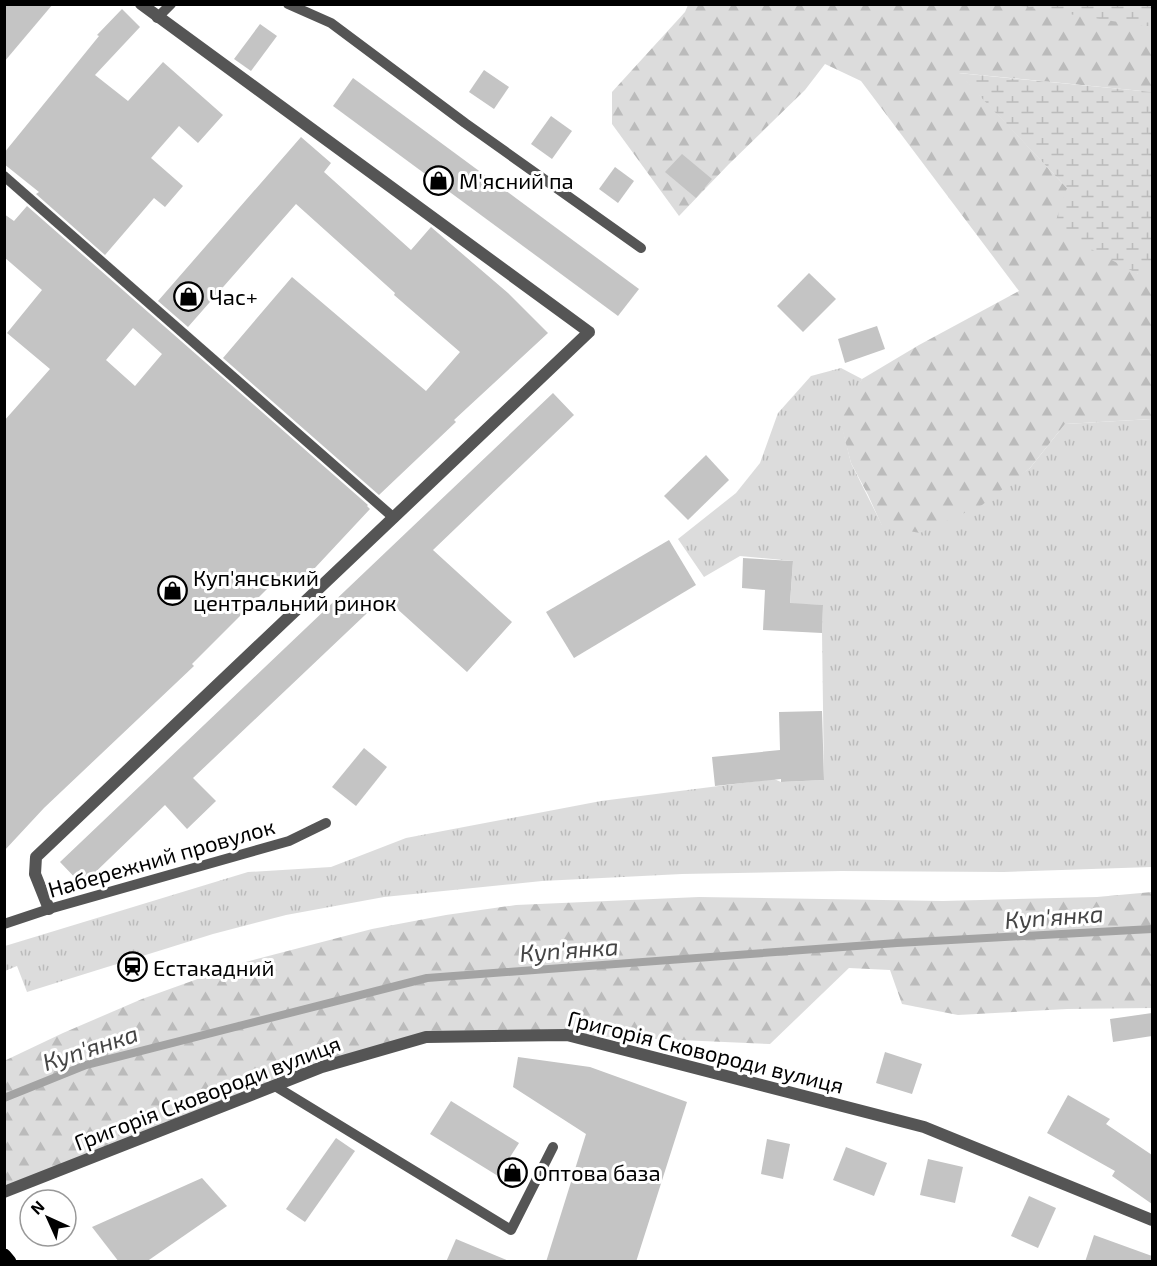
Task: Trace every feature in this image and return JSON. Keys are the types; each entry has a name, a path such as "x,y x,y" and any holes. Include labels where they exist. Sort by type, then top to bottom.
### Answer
{"main road":[{"path":"4,1256 9,1262"}],"street":[{"path":"49,909 35,874 36,857 589,332 157,18 141,4"},
{"name":"Григорія Сковороди вулиця","path":"4,1192 322,1067 426,1037 567,1035 924,1127 1152,1220"}],"lane":[{"path":"157,18 171,4"},
{"path":"288,4 331,23 465,123 642,248"},
{"path":"4,176 394,518"},
{"name":"Набережний провулок","path":"4,924 49,909 289,841 326,823"},
{"path":"275,1086 511,1230 553,1147"}],"green space":[{"path":"1013,4 1152,26 1152,92 959,73 1067,188 1138,274 1152,274 1152,419 1065,424 1030,468 982,505 920,533 882,526 851,463 839,417 862,379 1019,291 861,81 825,64 805,90 679,216 612,124 612,92 685,12 688,5"},
{"path":"1013,5 1152,5 1152,26 1143,26"},
{"path":"958,73 1152,92 1152,274 1138,274 1053,229 1067,188"},
{"path":"841,368 862,379 841,422 851,463 882,525 964,513 1030,468 1065,424 1152,419 1152,867 1004,872 841,871 682,874 542,881 384,897 286,915 213,934 27,992 17,966 5,971 5,946 248,872 331,867 406,838 601,801 774,779 781,782 824,780 823,605 790,604 793,561 740,556 704,577 678,539 736,493 760,463 778,413 811,376"},
{"path":"1152,892 1152,1008 1067,1009 958,1015 902,1004 890,970 849,968 770,1044 567,1035 426,1037 367,1054 12,1189 5,1183 4,1061 142,999 242,963 372,929 516,905 699,897 943,901 1097,897"}],"building":[{"path":"4,4 53,4 4,62"},
{"path":"122,9 140,27 95,75 128,101 163,62 223,115 198,143 179,126 151,158 183,186 165,207 154,198 105,255 36,194 39,192 4,164 4,153 99,36 97,35"},
{"path":"260,24 277,36 251,71 234,59"},
{"path":"484,70 509,87 494,109 469,92"},
{"path":"353,78 639,289 618,316 333,106"},
{"path":"551,116 572,131 552,159 531,144"},
{"path":"301,137 331,163 324,172 411,250 431,227 508,293 548,333 454,420 456,422 379,495 223,358 292,277 426,391 460,352 394,295 395,293 296,204 188,327 158,301"},
{"path":"682,154 712,179 696,198 665,172"},
{"path":"615,167 634,181 618,203 599,189"},
{"path":"27,206 370,509 299,585 284,572 192,664 194,666 44,808 4,851 4,421 50,369 7,333 42,290 4,257 4,214 14,221","holes":["133,328 162,354 135,386 106,360"]},
{"path":"809,273 836,299 803,332 777,306"},
{"path":"877,326 885,349 845,363 838,339"},
{"path":"553,393 574,415 433,550 512,622 467,672 384,597 193,778 216,801 187,829 165,805 82,885 60,862"},
{"path":"706,455 729,480 688,520 664,496"},
{"path":"669,540 696,585 574,658 546,612"},
{"path":"743,558 793,561 790,603 823,605 822,633 763,630 765,590 742,588"},
{"path":"822,711 824,780 781,782 781,779 715,786 712,757 780,750 779,712"},
{"path":"364,748 387,767 356,806 332,787"},
{"path":"1152,1013 1152,1036 1113,1042 1110,1019"},
{"path":"885,1052 922,1064 912,1094 876,1083"},
{"path":"518,1057 590,1067 687,1102 636,1262 546,1262 586,1134 513,1087"},
{"path":"1068,1095 1110,1119 1106,1124 1152,1155 1152,1204 1112,1176 1115,1171 1047,1133"},
{"path":"451,1101 519,1143 498,1176 430,1134"},
{"path":"336,1138 355,1151 305,1222 286,1209"},
{"path":"767,1139 790,1144 783,1179 761,1174"},
{"path":"846,1147 887,1163 874,1196 833,1180"},
{"path":"928,1159 963,1167 955,1203 920,1195"},
{"path":"202,1178 227,1206 146,1262 119,1262 92,1227"},
{"path":"1029,1196 1056,1208 1038,1248 1011,1236"},
{"path":"1094,1235 1152,1256 1152,1262 1085,1262"},
{"path":"456,1239 509,1261 509,1262 446,1262"}],"waterway":[{"name":"Куп'янка","path":"4,1098 86,1065 427,978 897,943 1152,929"}],"place":[{"name":"М'ясний па","path":"438,180"},
{"name":"Час+","path":"188,296"},
{"name":"Куп'янський центральний ринок","path":"172,590"},
{"name":"Естакадний","path":"132,967"},
{"name":"Оптова база","path":"512,1172"}]}
